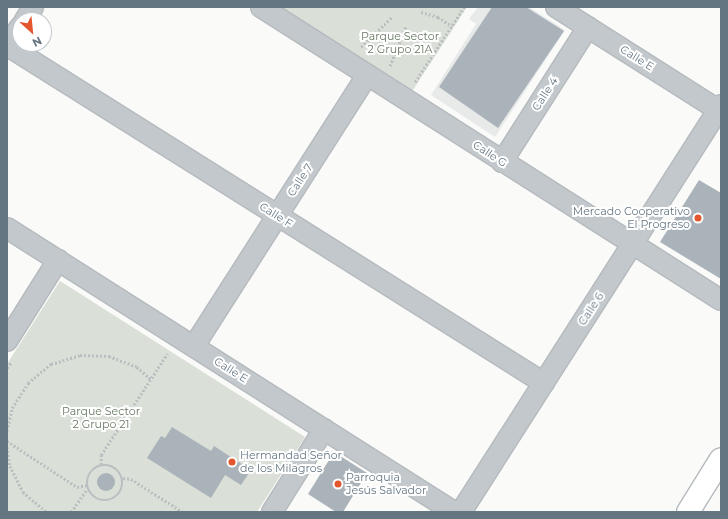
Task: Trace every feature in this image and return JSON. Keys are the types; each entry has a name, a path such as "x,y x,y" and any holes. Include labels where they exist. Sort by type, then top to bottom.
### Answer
{"main road":[{"path":"688,512 721,459"}],"street":[{"name":"Calle G","path":"261,7 632,245 721,300"},
{"name":"Calle E","path":"556,7 720,107"},
{"name":"Calle 4","path":"502,162 588,27"},
{"name":"Calle F","path":"7,47 544,383"},
{"name":"Calle 7","path":"180,345 277,216 367,75"},
{"name":"Calle 6","path":"461,512 720,107"},
{"name":"Calle E","path":"7,228 58,260 180,345 324,429 454,512"},
{"path":"11,348 58,260"},
{"path":"272,512 324,429"}],"path":[{"path":"404,99 464,7"},
{"path":"421,12 438,17 452,26"},
{"path":"358,50 392,17"},
{"path":"386,70 398,52 406,26"},
{"path":"161,348 180,345"},
{"path":"174,357 180,345"},
{"path":"101,465 101,455 151,379 180,345"},
{"path":"7,368 11,348"},
{"path":"7,431 12,408 28,383 51,364 80,355 109,356 137,367 151,379"},
{"path":"7,441 77,487 87,487"},
{"path":"7,447 10,466 23,492 46,512"},
{"path":"71,512 87,487 89,473 101,465 116,468 123,478 131,479 183,512"},
{"path":"87,487 97,499 108,501 119,495 123,478"}],"shaded area":[{"path":"478,7 529,7 565,30 495,137 431,95 476,24 469,19"}],"green space":[{"name":"Parque Sector 2 Grupo 21A","path":"277,7 467,7 411,93"},
{"name":"Parque Sector 2 Grupo 21","path":"60,281 305,437 257,512 7,512 7,364"}],"building":[{"path":"492,7 526,7 564,31 498,128 439,87"},
{"name":"Mercado Cooperativo El Progreso","path":"699,180 721,193 721,279 660,242"},
{"path":"172,427 211,451 214,446 251,470 241,485 225,475 211,498 147,458 161,436 165,438"},
{"name":"Parroquia Jesús Salvador","path":"334,452 367,473 343,512 336,512 308,494"},
{"path":"102,473 110,473 115,478 113,489 110,491 102,491 97,486 97,478"}],"place":[{"name":"Mercado Cooperativo El Progreso","path":"698,218"},
{"name":"Hermandad Señor de los Milagros","path":"232,462"},
{"name":"Parroquia Jesús Salvador","path":"338,484"}]}
